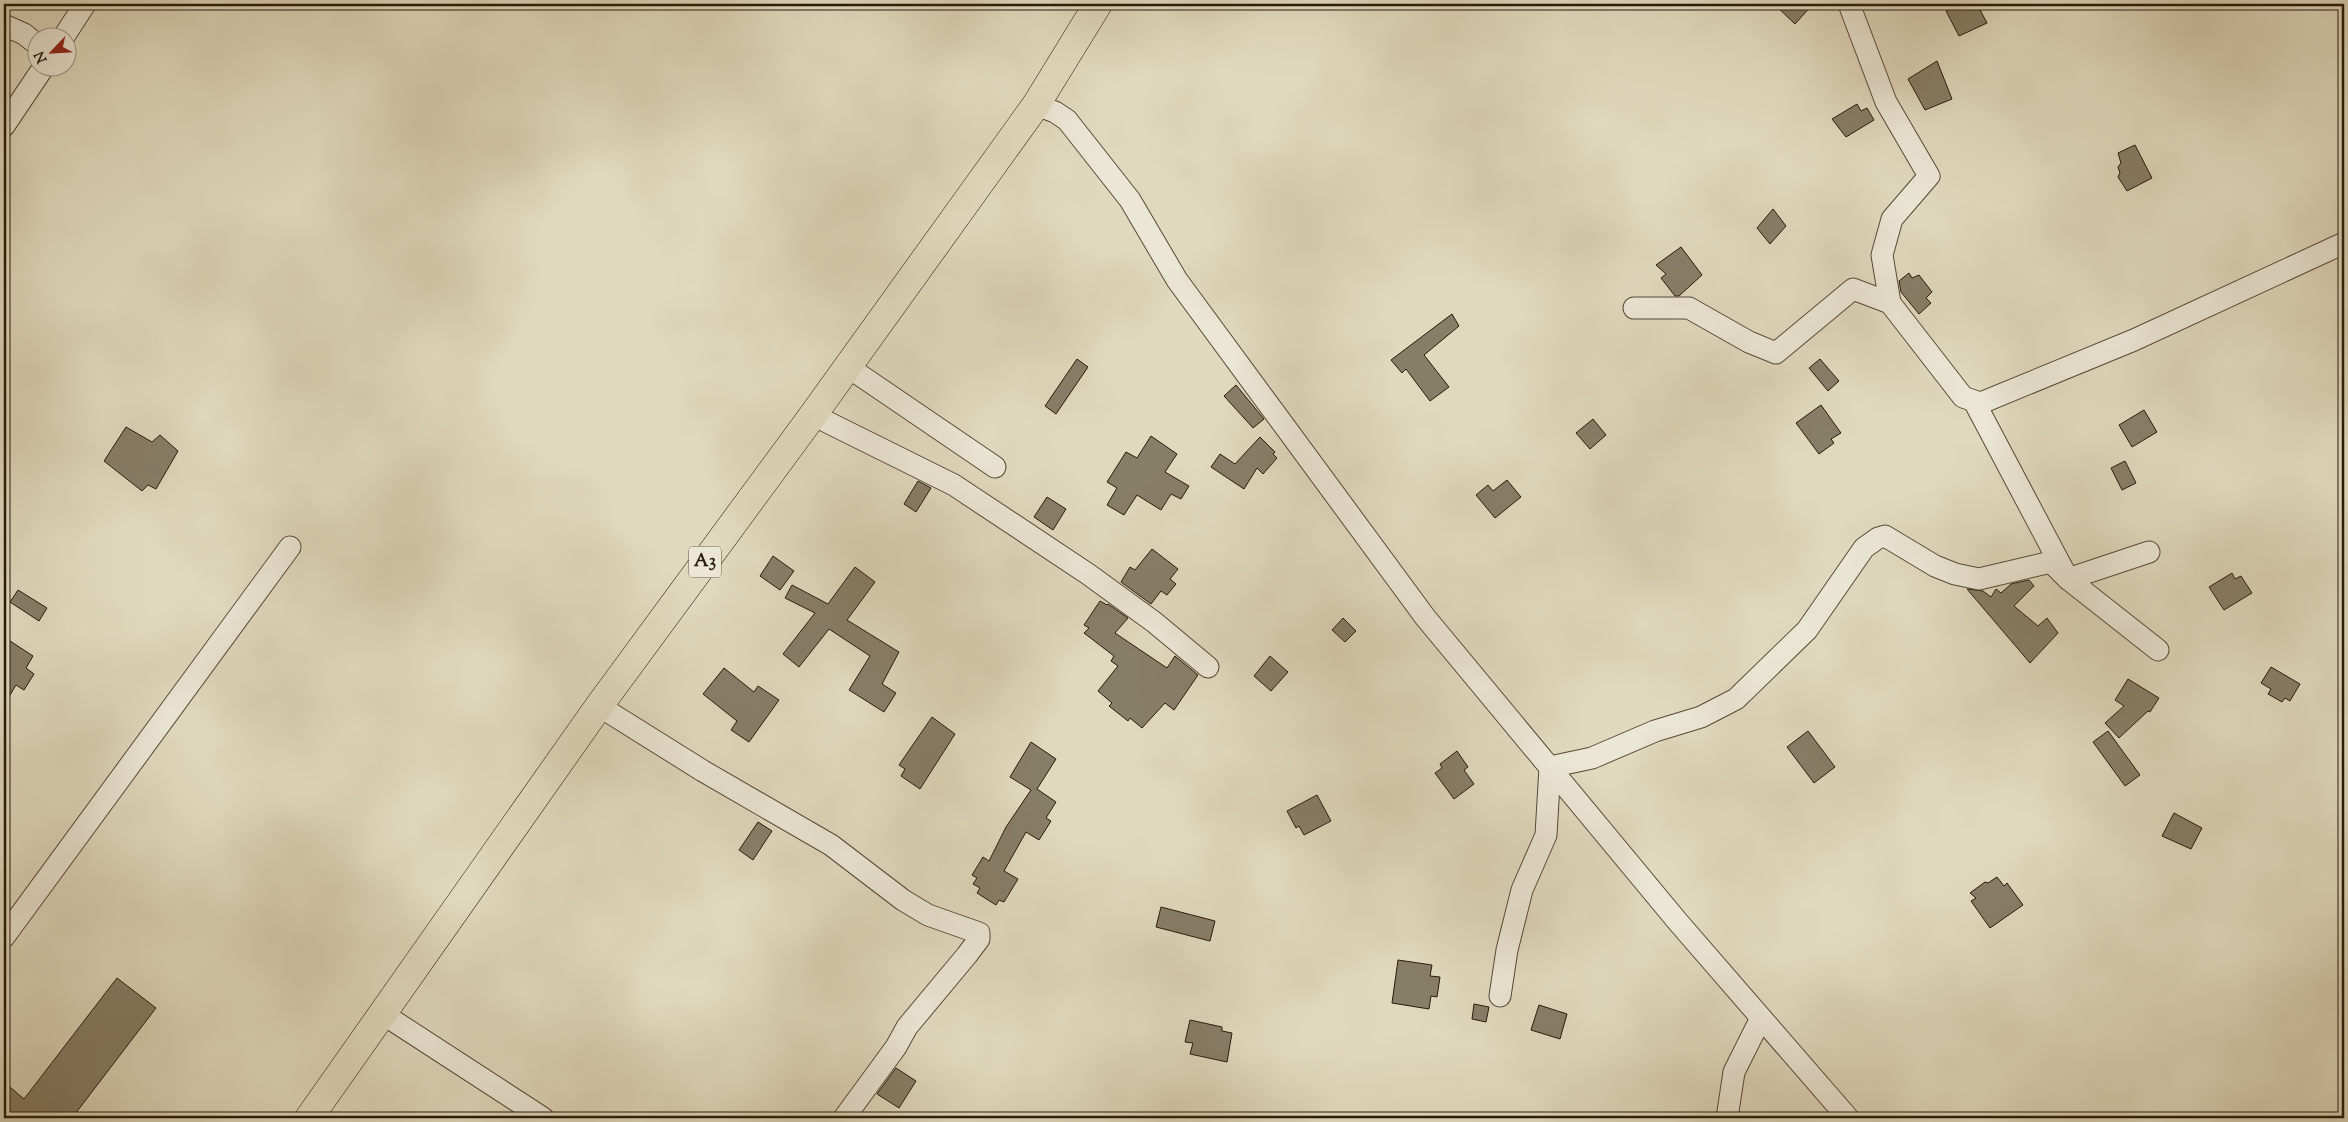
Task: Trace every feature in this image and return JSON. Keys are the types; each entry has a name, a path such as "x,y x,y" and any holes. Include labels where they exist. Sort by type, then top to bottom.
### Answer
{"highway":[{"name":"A3","path":"309,1118 599,706 848,367 1036,105 1094,5"}],"street":[{"path":"69,28 85,4"},
{"path":"1849,4 1886,102 1929,176 1892,219 1882,255 1890,303 1963,398 1980,404"},
{"path":"4,25 28,37"},
{"path":"4,126 36,78"},
{"path":"1036,105 1055,112 1067,120 1130,200 1176,280 1425,617 1678,922 1848,1118"},
{"path":"2068,579 1976,405 2134,340 2344,243"},
{"path":"1634,308 1689,308 1749,342 1776,353 1852,289 1890,303"},
{"path":"848,367 995,467"},
{"path":"813,415 954,485 1088,574 1154,622 1208,667"},
{"path":"1550,767 1592,758 1655,731 1721,709 1736,699 1807,630 1864,548 1878,538 1885,536 1893,539 1909,551 1955,574 1979,579 2051,562 2068,579 2158,650"},
{"path":"4,937 290,546"},
{"path":"2068,579 2149,552"},
{"path":"599,706 702,771 832,845 865,872 882,882 911,905 928,915 979,934 979,939 968,955 907,1027 896,1047 844,1118"},
{"path":"1500,996 1507,950 1522,890 1546,835 1550,767"},
{"path":"383,1014 543,1118"},
{"path":"1727,1118 1734,1072 1761,1018"}],"building":[{"path":"1774,4 1813,4 1795,24"},
{"path":"1960,4 1977,4 1987,23 1959,36 1946,11"},
{"path":"1937,61 1952,99 1925,110 1908,79"},
{"path":"1857,104 1861,111 1867,108 1874,120 1846,137 1832,119"},
{"path":"2135,145 2152,178 2127,191 2118,177 2120,173 2118,167 2121,163 2118,153"},
{"path":"1773,209 1786,226 1770,244 1757,228"},
{"path":"1681,247 1702,275 1679,296 1675,296 1661,278 1666,274 1656,265"},
{"path":"1909,273 1912,278 1919,275 1932,292 1926,298 1931,303 1919,314 1901,292 1899,281"},
{"path":"1452,314 1459,326 1424,355 1449,387 1430,401 1406,369 1402,373 1391,360"},
{"path":"1077,359 1088,367 1056,414 1045,406"},
{"path":"1820,359 1839,381 1828,391 1809,368"},
{"path":"1236,385 1264,419 1253,428 1224,396"},
{"path":"1821,405 1841,433 1831,439 1834,443 1819,454 1796,423"},
{"path":"2144,410 2157,432 2132,447 2119,425"},
{"path":"1593,419 1606,435 1590,449 1576,433"},
{"path":"126,427 152,442 160,435 178,451 156,489 148,485 142,491 104,461"},
{"path":"1151,436 1177,454 1165,472 1189,486 1181,499 1171,494 1161,510 1137,495 1124,515 1107,505 1117,488 1107,482 1126,452 1137,458"},
{"path":"1260,437 1275,452 1273,454 1277,458 1263,474 1257,468 1244,489 1211,467 1220,454 1235,464"},
{"path":"2125,461 2136,483 2122,490 2111,468"},
{"path":"1507,480 1521,497 1495,518 1476,495 1488,485 1493,491"},
{"path":"918,481 931,488 916,512 904,504"},
{"path":"1047,497 1066,509 1053,530 1034,517"},
{"path":"1152,549 1178,569 1170,579 1176,584 1167,595 1161,591 1151,604 1121,582 1130,567 1135,570"},
{"path":"773,556 794,571 780,590 760,576"},
{"path":"855,567 875,582 847,620 899,652 882,684 896,693 884,712 849,690 870,656 829,629 799,667 783,654 815,613 785,598 792,585 828,604"},
{"path":"2232,573 2235,579 2241,576 2252,593 2224,610 2209,587"},
{"path":"2029,580 2034,586 2014,606 2038,626 2047,618 2058,633 2030,663 1967,589 1983,591 1991,597 1996,589 2001,593 2011,584"},
{"path":"18,590 47,608 39,621 10,602"},
{"path":"1100,601 1108,604 1128,618 1115,633 1167,668 1175,656 1198,675 1174,710 1165,703 1142,728 1130,718 1128,721 1109,706 1112,703 1098,691 1118,666 1111,661 1114,656 1084,633 1089,628 1084,625"},
{"path":"1343,618 1356,631 1345,642 1332,630"},
{"path":"4,637 33,656 26,668 34,674 24,690 16,685 4,705"},
{"path":"1270,656 1288,672 1271,691 1254,676"},
{"path":"2271,667 2300,684 2290,701 2285,698 2282,702 2268,694 2271,689 2261,683"},
{"path":"724,668 754,692 758,686 779,700 749,742 731,730 737,721 703,694"},
{"path":"2128,679 2159,698 2150,712 2148,711 2119,738 2105,723 2124,706 2115,700"},
{"path":"932,717 955,734 920,789 901,776 905,769 899,765"},
{"path":"1808,731 1835,767 1814,783 1787,747"},
{"path":"2108,731 2140,775 2125,786 2093,742"},
{"path":"1031,742 1056,759 1037,789 1056,802 1046,818 1051,821 1039,840 1026,832 1004,871 1018,879 1004,902 999,900 996,905 977,893 980,888 973,884 977,878 972,875 983,857 989,861 1006,827 1031,790 1010,777"},
{"path":"1457,751 1468,767 1464,770 1474,784 1454,799 1435,773 1442,768 1440,764"},
{"path":"1317,795 1331,821 1304,835 1299,826 1296,828 1287,811"},
{"path":"2174,813 2202,828 2191,849 2162,836"},
{"path":"758,822 772,831 753,860 739,850"},
{"path":"1997,877 2004,886 2007,883 2023,905 1990,928 1971,901 1976,898 1970,893 1985,882 1988,883"},
{"path":"1161,907 1215,921 1210,941 1156,927"},
{"path":"1398,960 1432,965 1430,976 1440,977 1437,997 1431,996 1429,1009 1392,1003"},
{"path":"117,978 156,1008 72,1118 4,1118 4,1082 24,1099"},
{"path":"1474,1004 1489,1007 1486,1022 1472,1019"},
{"path":"1539,1005 1567,1014 1560,1039 1531,1030"},
{"path":"1190,1020 1222,1027 1222,1031 1232,1033 1227,1062 1190,1054 1193,1043 1185,1042"},
{"path":"896,1068 916,1081 899,1108 877,1094"}]}
